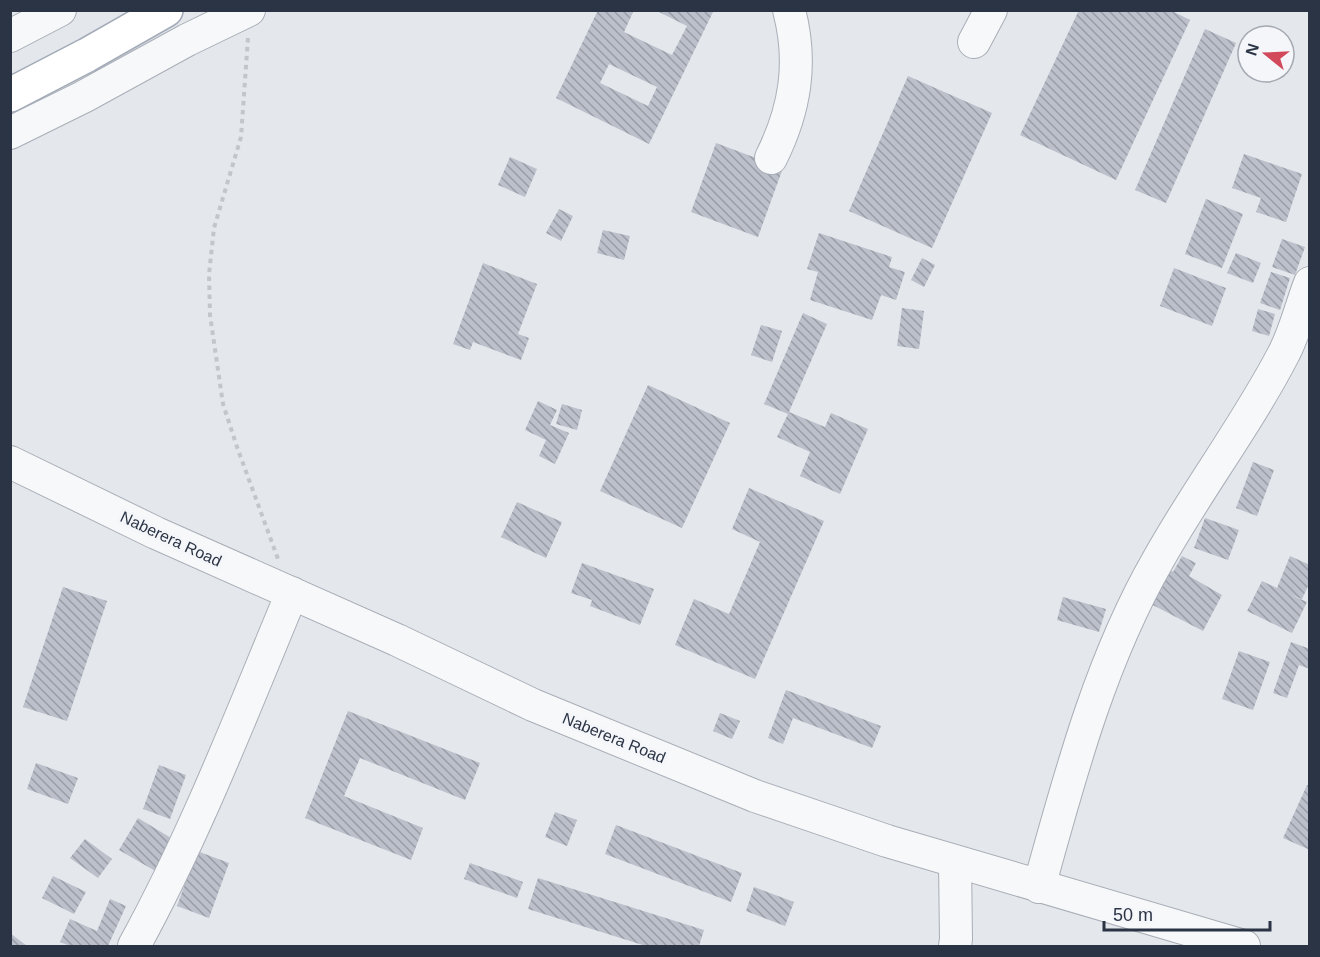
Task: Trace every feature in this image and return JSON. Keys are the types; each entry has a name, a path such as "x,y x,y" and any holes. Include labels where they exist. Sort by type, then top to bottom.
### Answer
{"main road":[{"path":"11,90 166,10"}],"street":[{"path":"10,36 60,10"},
{"path":"771,158 781,138 794,95 796,67 789,10"},
{"path":"974,42 991,10"},
{"path":"10,133 83,97 187,40 249,22"},
{"path":"1039,887 1089,715 1137,599 1158,559 1247,418 1284,353 1310,283"},
{"name":"Naberera Road","path":"10,462 156,533 397,640 533,705 755,796 887,841 1244,946"},
{"path":"134,946 166,888 198,819 292,593"},
{"path":"954,946 956,939 956,862"}],"path":[{"path":"249,22 241,137 213,228 209,274 210,315 223,404 292,593"}],"building":[{"path":"598,10 634,10 624,32 672,55 687,26 655,10 714,10 649,144 556,98","holes":["609,64 657,87 648,106 600,83"]},
{"path":"1079,10 1170,10 1190,20 1116,180 1020,135"},
{"path":"1205,29 1236,43 1166,203 1135,190"},
{"path":"908,76 992,113 932,248 849,211"},
{"path":"716,143 783,168 758,237 691,212"},
{"path":"1244,154 1302,174 1286,222 1256,212 1261,198 1232,188"},
{"path":"510,157 537,169 525,197 498,185"},
{"path":"1206,199 1243,214 1222,268 1185,254"},
{"path":"559,209 573,216 561,241 546,233"},
{"path":"603,230 630,236 624,260 597,253"},
{"path":"819,233 892,257 889,267 905,272 896,300 881,295 872,320 810,300 818,272 807,269"},
{"path":"1282,239 1305,247 1295,275 1272,267"},
{"path":"1236,253 1261,263 1253,283 1227,273"},
{"path":"922,258 935,265 924,287 911,280"},
{"path":"483,263 537,284 518,334 529,338 521,360 473,342 470,350 453,344"},
{"path":"1174,268 1226,288 1212,326 1160,306"},
{"path":"1271,272 1290,278 1280,310 1260,303"},
{"path":"902,308 924,311 919,349 897,346"},
{"path":"1258,309 1275,314 1269,336 1252,331"},
{"path":"803,313 827,324 789,412 825,427 831,413 868,429 840,494 800,476 810,452 777,437 788,414 764,404"},
{"path":"761,325 782,331 772,362 751,355"},
{"path":"648,385 730,423 682,528 600,491"},
{"path":"538,401 557,410 550,425 569,433 555,464 539,456 546,440 525,430"},
{"path":"562,404 582,410 577,430 556,424"},
{"path":"1253,462 1274,470 1257,516 1236,508"},
{"path":"749,488 824,521 755,679 675,645 694,599 729,614 760,542 732,529"},
{"path":"517,502 562,522 546,558 501,537"},
{"path":"1205,518 1239,530 1228,560 1194,548"},
{"path":"1182,556 1196,563 1189,576 1222,595 1203,631 1145,601 1164,566 1173,572"},
{"path":"1290,556 1310,565 1310,582 1302,599 1289,594 1307,602 1292,633 1247,611 1262,581 1277,588"},
{"path":"582,563 654,589 640,625 590,606 592,600 571,593"},
{"path":"63,587 107,601 67,721 23,707"},
{"path":"1063,597 1106,609 1099,632 1057,620"},
{"path":"1291,642 1310,649 1310,669 1299,665 1287,698 1273,693"},
{"path":"1239,651 1270,662 1253,710 1222,699"},
{"path":"786,690 881,726 872,748 793,718 783,744 768,738"},
{"path":"348,711 480,763 465,800 360,758 344,796 423,828 411,860 305,818"},
{"path":"720,713 740,721 732,739 713,731"},
{"path":"36,763 78,778 68,804 27,789"},
{"path":"159,765 186,775 170,819 143,809"},
{"path":"1307,785 1310,786 1310,850 1283,838"},
{"path":"555,812 577,820 567,846 545,837"},
{"path":"138,818 176,841 157,872 119,850"},
{"path":"616,825 742,873 731,902 605,854"},
{"path":"85,839 112,859 98,878 70,858"},
{"path":"197,851 229,863 209,918 177,906"},
{"path":"470,863 523,882 517,898 464,879"},
{"path":"53,876 86,892 74,914 42,898"},
{"path":"538,878 704,930 699,946 646,946 528,909"},
{"path":"754,887 794,902 785,926 746,911"},
{"path":"110,899 126,906 108,946 70,946 60,942 70,919 97,931"},
{"path":"10,933 27,946 10,946"}]}
